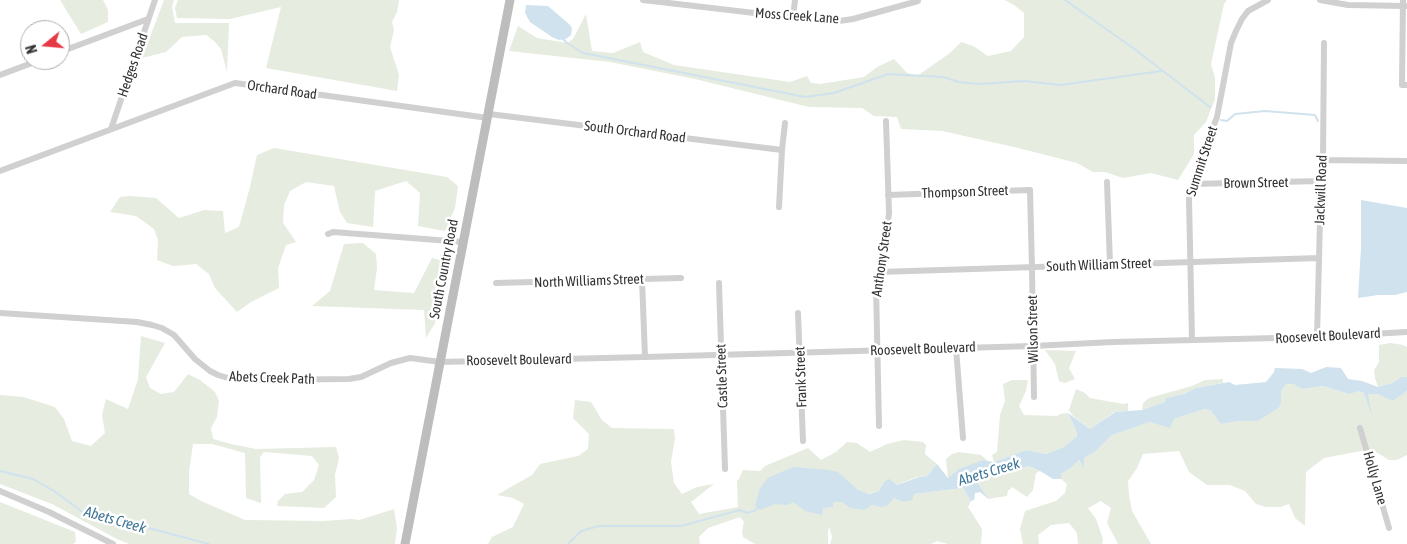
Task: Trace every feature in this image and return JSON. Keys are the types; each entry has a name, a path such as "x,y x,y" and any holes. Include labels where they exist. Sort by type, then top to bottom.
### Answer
{"main road":[{"name":"South Country Road","path":"405,544 510,0"}],"street":[{"name":"Hedges Road","path":"111,129 155,0"},
{"name":"Moss Creek Lane","path":"643,0 680,2 832,22 918,1"},
{"path":"793,18 795,0"},
{"name":"Summit Street","path":"1192,340 1189,199 1192,184 1217,117 1231,43 1242,19 1248,11 1268,0"},
{"path":"1325,1 1348,5 1404,4 1404,85"},
{"path":"70,48 148,19"},
{"name":"Jackwill Road","path":"1317,338 1324,43"},
{"path":"0,75 20,68"},
{"name":"Orchard Road","path":"0,172 235,83 488,116"},
{"name":"South Orchard Road","path":"488,116 782,150"},
{"name":"Anthony Street","path":"879,426 876,286 887,234 889,213 886,121"},
{"path":"779,207 785,123"},
{"path":"1322,160 1407,161"},
{"name":"Brown Street","path":"1192,184 1320,181"},
{"path":"1107,182 1110,264"},
{"name":"Thompson Street","path":"888,195 1030,190 1029,202"},
{"name":"Wilson Street","path":"1029,202 1034,396"},
{"path":"328,234 333,232 463,242"},
{"name":"South William Street","path":"879,272 1320,258"},
{"name":"North Williams Street","path":"496,283 681,278"},
{"path":"642,279 644,357"},
{"name":"Castle Street","path":"720,283 725,469"},
{"name":"Abets Creek Path","path":"0,313 137,322 162,328 174,335 202,365 218,376 228,378 255,380 349,379 361,378 391,363 410,358 440,362"},
{"name":"Frank Street","path":"798,313 803,441"},
{"name":"Roosevelt Boulevard","path":"440,362 1317,338 1407,332"},
{"path":"956,348 963,438"},
{"name":"Holly Lane","path":"1360,428 1389,528"},
{"path":"0,491 41,508 113,544"}],"shaded area":[{"path":"60,0 103,0 108,10 108,22 81,34"},
{"path":"164,0 174,0 172,7 175,23 229,23 227,72 221,49 206,35 182,37 166,52 142,58"},
{"path":"178,0 399,0 397,12 392,22 394,30 390,47 399,75 397,91 266,68 281,7 230,19 177,18 175,8"},
{"path":"1005,0 1227,0 1224,4 1211,64 1215,78 1215,99 1206,122 1194,135 1194,154 1178,180 1151,173 1123,178 1105,172 1093,172 1077,163 942,131 901,129 897,117 874,116 862,108 809,107 695,79 610,62 509,51 518,26 537,38 567,43 573,39 586,14 592,51 613,53 640,42 643,52 674,65 790,82 807,76 811,83 820,84 864,77 877,67 894,59 907,73 917,76 950,53 961,42 973,46 988,56 1011,51 1024,37 1024,13"},
{"path":"274,148 447,177 458,186 455,208 445,231 418,226 420,193 406,181 375,191 373,227 347,223 340,212 334,186 306,182 290,191 284,205 283,223 296,242 286,245 278,268 279,288 251,302 237,312 215,288 209,274 196,264 173,266 157,260 158,240 154,229 136,216 110,212 120,197 156,198 179,218 204,210 223,211 225,233 239,227 257,155"},
{"path":"363,243 376,254 377,268 374,290 414,293 432,258 445,261 435,323 426,338 424,310 312,306 330,291 344,244"},
{"path":"141,336 165,343 146,377 150,388 161,394 174,392 188,374 200,380 215,392 219,401 217,417 211,428 213,439 256,449 336,447 339,458 335,475 336,497 324,508 277,506 278,501 285,494 302,492 314,480 319,465 312,456 264,452 260,457 261,503 246,498 245,453 212,444 193,444 189,472 189,494 245,520 359,520 394,509 397,528 395,544 129,544 52,504 0,484 0,395 23,397 55,407 64,419 72,441 91,446 105,433 102,415 106,399 128,409 138,379"},
{"path":"1390,343 1407,347 1407,377 1378,387 1374,370 1379,362 1379,345"},
{"path":"1045,350 1076,351 1069,368 1075,379 1065,383 1059,381 1055,364"},
{"path":"1223,379 1223,383 1196,388 1184,394 1167,398 1165,402 1142,410 1143,403 1149,398 1192,386 1205,380"},
{"path":"1012,380 1028,380 1026,391 1019,406 1024,415 1057,416 1068,413 1077,436 1064,447 1046,454 1026,450 994,462 992,455 997,452 1000,415 1005,401 1003,384"},
{"path":"1286,384 1293,384 1302,389 1323,386 1349,394 1357,390 1364,393 1371,410 1367,394 1378,394 1392,400 1407,391 1407,455 1397,460 1389,460 1371,449 1324,458 1306,472 1305,526 1295,518 1289,504 1281,507 1266,507 1256,504 1245,491 1230,485 1207,485 1189,472 1179,451 1143,454 1137,468 1128,481 1129,495 1132,511 1151,544 1118,544 1107,523 1111,508 1101,501 1088,508 1096,519 1103,539 1102,544 1078,544 1077,533 1069,523 1051,525 1038,535 1039,544 1023,544 1020,529 1025,511 1056,501 1065,493 1067,484 1061,479 1061,474 1079,460 1083,466 1084,458 1095,452 1112,435 1150,422 1170,427 1174,419 1203,409 1210,410 1221,424 1239,421 1258,421 1281,403 1281,392"},
{"path":"1076,389 1085,393 1090,398 1123,404 1128,403 1128,411 1114,412 1090,429 1073,416 1069,410"},
{"path":"575,400 591,402 602,420 612,428 674,429 675,438 671,462 674,483 682,494 697,487 714,484 691,502 699,514 738,507 737,481 743,470 760,471 765,466 808,448 821,460 836,452 847,442 857,443 870,452 887,444 904,440 923,442 926,445 925,454 937,464 927,476 917,477 896,485 884,482 879,491 833,502 842,502 850,508 872,505 880,507 894,498 903,502 914,494 963,488 971,501 968,507 982,529 981,544 948,544 937,541 931,544 830,544 832,537 829,526 828,544 755,544 743,537 744,522 740,517 708,528 699,537 700,544 488,544 492,537 513,527 524,504 513,498 497,495 532,475 540,464 578,456 588,449 589,434 573,418"},
{"path":"959,452 981,455 988,461 983,460 948,478 946,459 952,454"},
{"path":"1029,466 1040,471 1036,473 1033,490 1027,497 1012,487 1008,491 1007,496 988,499 978,483 979,476 987,474 1000,475"},
{"path":"0,502 75,532 76,542 73,544 0,544"}],"water":[{"path":"526,5 548,6 569,24 572,28 571,35 566,39 559,40 552,37 530,22 525,13"},
{"path":"1361,200 1407,208 1407,292 1395,295 1358,298"},
{"path":"1326,367 1341,368 1348,379 1362,381 1378,387 1392,383 1402,377 1407,377 1407,391 1392,401 1378,394 1368,394 1372,416 1364,393 1358,391 1349,394 1323,386 1302,389 1293,384 1286,384 1281,392 1281,403 1278,408 1258,421 1239,421 1221,424 1210,410 1204,409 1174,419 1170,428 1150,422 1112,435 1095,452 1084,458 1084,468 1079,460 1061,474 1061,479 1053,479 1029,466 1000,475 987,474 979,476 978,483 988,499 980,492 975,493 974,500 971,501 963,488 914,494 912,500 903,502 894,498 887,506 872,505 864,510 850,508 842,502 833,502 833,507 823,508 822,515 805,511 793,502 788,505 775,504 760,510 755,506 760,488 768,478 793,467 838,472 858,490 869,494 879,491 884,482 889,479 897,485 927,476 937,464 948,478 959,469 983,460 994,462 1026,450 1046,454 1064,447 1077,436 1068,413 1090,429 1115,412 1142,410 1165,402 1166,398 1184,394 1196,388 1229,382 1235,385 1266,382 1275,368 1302,369 1311,373"}],"waterway":[{"path":"1065,0 1133,48 1210,107"},
{"path":"562,38 583,53 805,97 834,93 888,74 943,77 959,82 979,84 1024,81 1060,85 1162,71"},
{"path":"1221,120 1227,121 1235,114 1265,111 1315,115 1318,121"},
{"name":"Abets Creek","path":"0,471 33,479 54,491 84,513 209,544"},
{"name":"Abets Creek","path":"568,544 581,531 599,526 681,526 740,510 747,513 756,510 759,506"}]}
